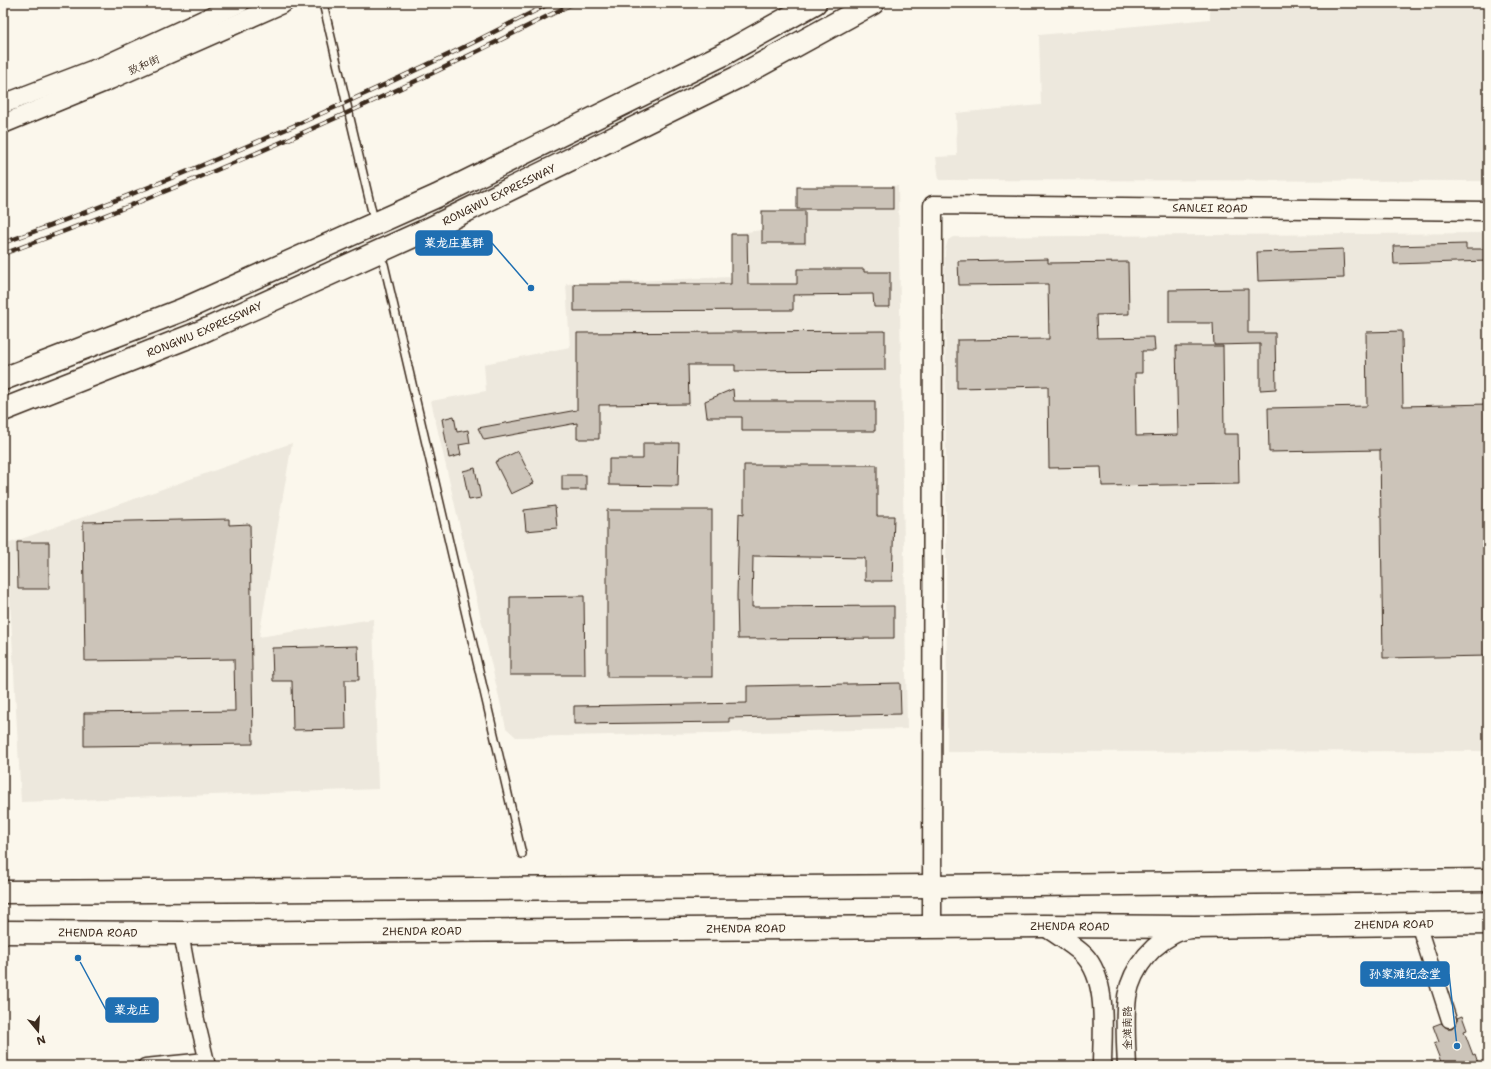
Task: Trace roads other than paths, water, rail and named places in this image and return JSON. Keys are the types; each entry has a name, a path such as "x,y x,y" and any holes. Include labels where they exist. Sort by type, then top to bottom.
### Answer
{"highway":[{"path":"3,379 182,310 437,196 722,55 815,3"},
{"name":"RONGWU EXPRESSWAY","path":"3,410 201,332 429,229 740,76 873,3"},
{"path":"3,892 932,886 1488,880"},
{"name":"ZHENDA ROAD","path":"3,932 181,933 1044,926 1194,927 1488,923"}],"street":[{"name":"致和街","path":"3,104 105,65 240,3"},
{"name":"致和街","path":"3,124 110,80 284,3"},
{"name":"SANLEI ROAD","path":"932,886 933,204 1488,210"},
{"path":"932,886 932,927"},
{"path":"1418,924 1449,1020"},
{"path":"1044,926 1085,956 1094,971 1100,987 1102,1008 1102,1066"},
{"name":"金滩南路","path":"1127,1066 1126,1006 1132,977 1141,962 1157,945 1173,934 1194,927"},
{"path":"145,1066 207,1063 197,1020 181,933"}],"lane":[{"path":"323,3 373,216"},
{"path":"384,264 522,854"}],"railway":[{"path":"3,243 113,202 275,134 450,54 551,3"},
{"path":"3,254 114,212 278,144 456,62 574,3"}],"place":[{"name":"莱龙庄墓群","path":"531,288"},
{"name":"莱龙庄","path":"78,958"},
{"name":"孙家滩纪念堂","path":"1457,1046"}]}
